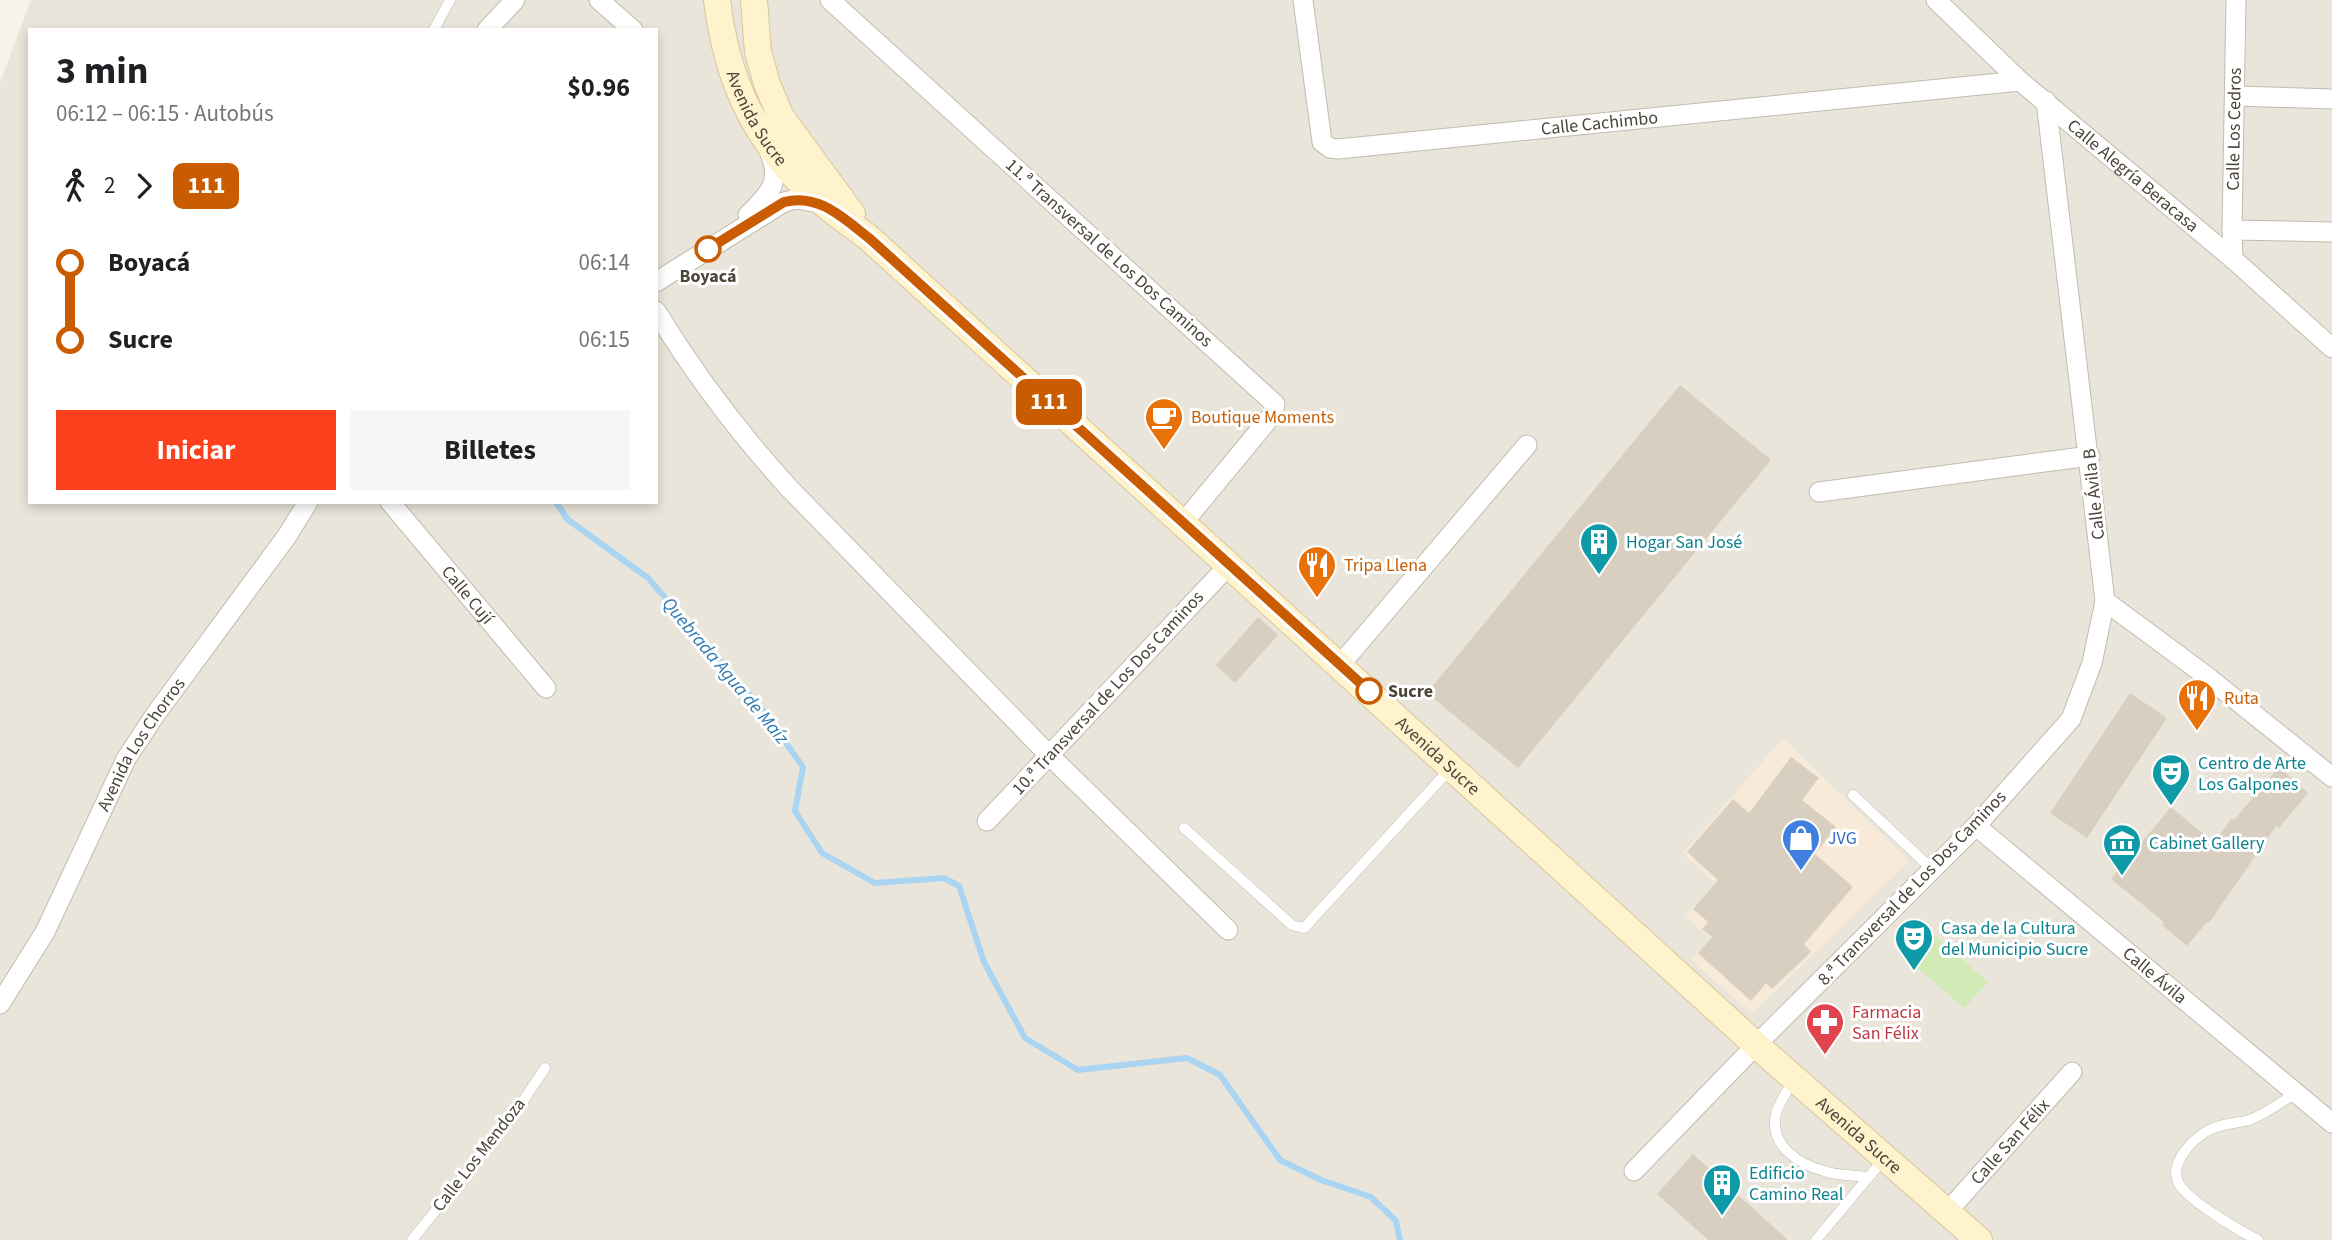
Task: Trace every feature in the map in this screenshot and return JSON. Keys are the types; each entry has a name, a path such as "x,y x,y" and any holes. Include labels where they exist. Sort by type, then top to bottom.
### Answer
{"main road":[{"name":"Avenida Sucre","path":"717,0 728,62 745,106 753,121 806,187 869,238 1756,1045 1948,1211 1971,1236"},
{"name":"Avenida Sucre","path":"754,0 758,52 767,84 781,117 869,238"}],"street":[{"path":"489,28 515,0"},
{"path":"598,0 631,28"},
{"name":"11.ª Transversal de Los Dos Caminos","path":"830,0 1275,404 1273,414 1183,523"},
{"name":"Calle Cachimbo","path":"1303,0 1322,142 1330,148 1338,149 2020,80"},
{"name":"Calle Alegría Beracasa","path":"1936,0 2020,80 2233,259 2332,348"},
{"name":"Calle Los Cedros","path":"2233,259 2235,0"},
{"path":"2235,96 2332,100"},
{"name":"Calle Ávila B","path":"2046,102 2090,456 2105,601"},
{"path":"728,236 771,192 775,180 771,154 753,121"},
{"path":"658,281 784,202 797,198 826,205"},
{"path":"2232,230 2332,232"},
{"path":"658,314 681,353 751,446 789,488 1048,754 1228,930"},
{"path":"1340,665 1527,444"},
{"path":"1819,492 2090,456"},
{"name":"Avenida Los Chorros","path":"0,1004 45,932 126,759 155,715 287,536 307,504"},
{"name":"Calle Cují","path":"392,504 546,688"},
{"name":"10.ª Transversal de Los Dos Caminos","path":"987,821 1228,565"},
{"path":"2105,601 2205,675 2332,777"},
{"name":"8.ª Transversal de Los Dos Caminos","path":"1634,1171 1756,1045 1976,827 2071,719 2092,663 2105,601"},
{"name":"Calle Ávila","path":"1976,827 2332,1123"},
{"name":"Calle San Félix","path":"1948,1211 2072,1072"}],"lane":[{"path":"435,28 450,0"},
{"path":"1184,828 1292,925 1304,928 1452,767"},
{"path":"1853,794 1933,870"},
{"name":"Calle Los Mendoza","path":"412,1240 519,1107 545,1068"},
{"path":"1795,1079 1779,1104 1775,1116 1774,1134 1784,1149 1824,1172 1868,1177"},
{"path":"2258,1240 2241,1232 2192,1197 2179,1184 2176,1175 2179,1159 2194,1140 2207,1130 2263,1114 2296,1093"},
{"path":"1816,1240 1886,1157"}],"shaded area":[{"path":"31,0 2332,0 2332,1240 0,1240 0,82"},
{"name":"JVG","path":"1783,738 1909,861 1752,1014 1691,960 1711,938 1685,917 1715,883 1683,853"}],"green space":[{"path":"1927,928 1988,982 1964,1008 1903,955"}],"building":[{"name":"Hogar San José","path":"1680,385 1771,460 1518,768 1427,693"},
{"path":"1258,617 1278,635 1235,683 1216,665"},
{"path":"2130,693 2167,718 2087,838 2050,813"},
{"name":"JVG","path":"1791,757 1819,778 1802,800 1836,827 1815,854 1853,887 1804,944 1811,952 1772,989 1766,983 1751,1001 1698,953 1712,937 1702,929 1708,922 1693,909 1718,880 1687,852 1733,799 1749,813"},
{"path":"2279,767 2308,793 2279,828 2276,826 2209,923 2207,922 2187,946 2162,925 2164,922 2111,879 2171,807 2214,843 2231,819 2234,820"},
{"name":"Edificio Camino Real","path":"1693,1154 1788,1240 1708,1240 1657,1194"}],"waterway":[{"name":"Quebrada Agua de Maíz","path":"557,504 567,519 648,578 761,708 803,767 795,811 822,853 875,883 944,878 959,886 984,962 1025,1038 1078,1070 1187,1058 1220,1075 1280,1160 1321,1180 1371,1197 1396,1221 1400,1240"}],"bus line":[{"name":"111","path":"708,249 784,202 797,198 826,205 869,238 1369,691"}],"place":[{"name":"Boyacá","path":"708,249"},
{"name":"Boutique Moments","path":"1164,451"},
{"name":"Hogar San José","path":"1599,576"},
{"name":"Tripa Llena","path":"1317,599"},
{"name":"Sucre","path":"1369,691"},
{"name":"Ruta","path":"2197,732"},
{"name":"Centro de Arte Los Galpones","path":"2171,807"},
{"name":"JVG","path":"1801,872"},
{"name":"Cabinet Gallery","path":"2122,877"},
{"name":"Casa de la Cultura del Municipio Sucre","path":"1914,972"},
{"name":"Farmacia San Félix","path":"1825,1056"},
{"name":"Edificio Camino Real","path":"1722,1217"}]}
